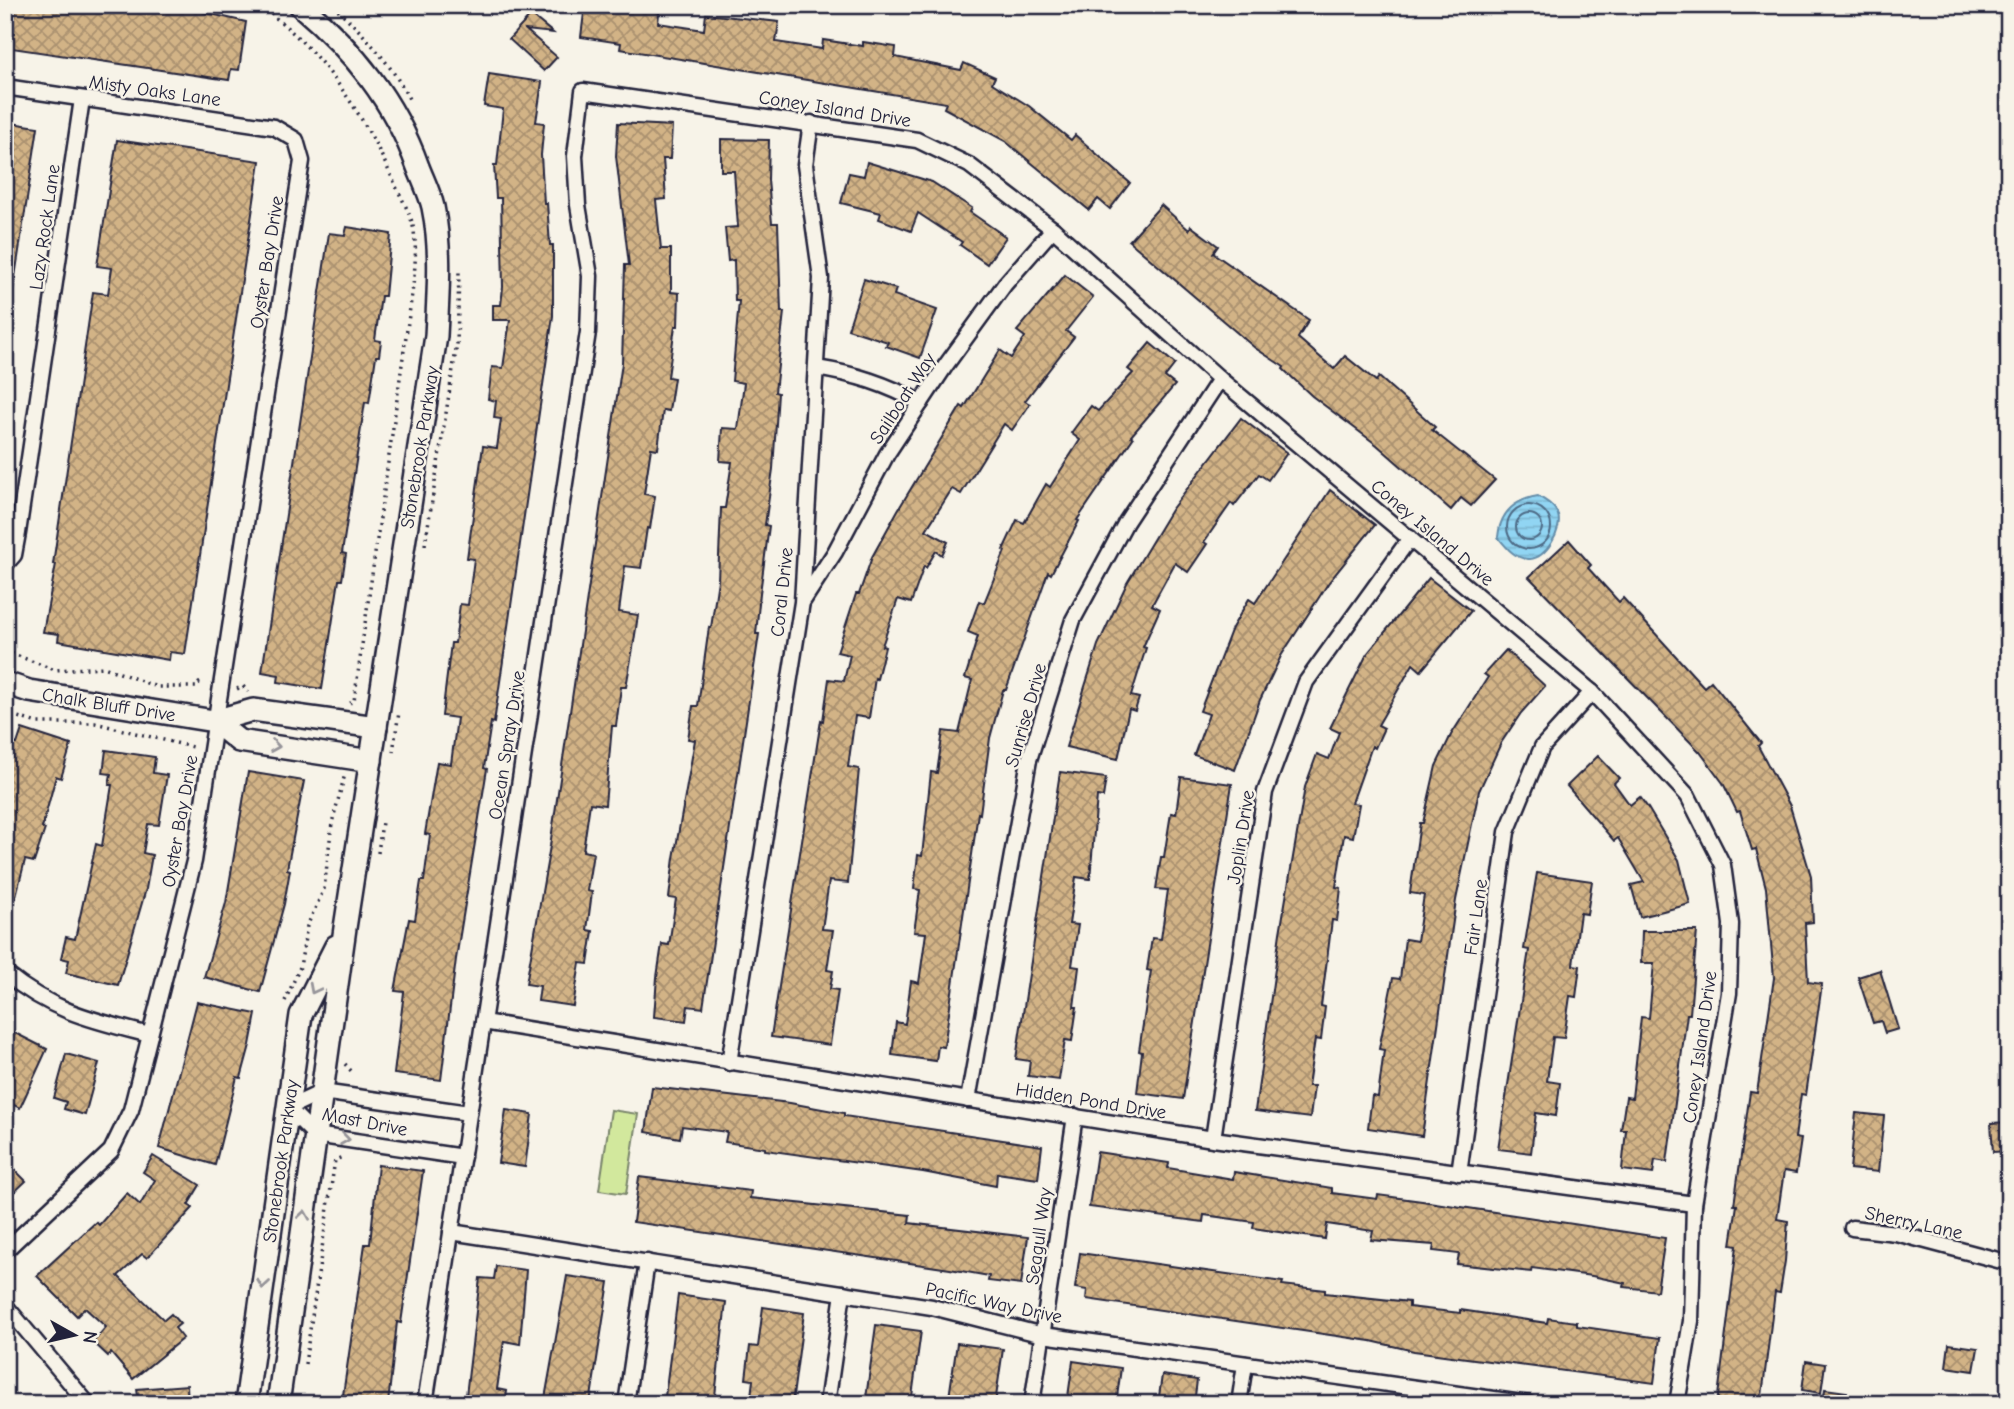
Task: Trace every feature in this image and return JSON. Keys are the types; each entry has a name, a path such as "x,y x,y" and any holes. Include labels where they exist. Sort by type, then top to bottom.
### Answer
{"street":[{"name":"Stonebrook Parkway","path":"278,1404 345,928 436,336 439,276 433,207 406,134 383,92 356,58 300,5"},
{"name":"Misty Oaks Lane","path":"5,88 274,127 296,140"},
{"name":"Coney Island Drive","path":"583,90 917,140 969,164 1053,229 1220,379 1592,692 1688,796 1723,865 1731,924 1729,993 1694,1205 1691,1321 1677,1404"},
{"name":"Ocean Spray Drive","path":"425,1404 588,332 590,276 575,156 583,90"},
{"name":"Lazy Rock Lane","path":"5,565 14,555 16,544 82,99"},
{"name":"Coral Drive","path":"729,1063 802,602 821,278 805,165 811,123"},
{"name":"Oyster Bay Drive","path":"5,1251 111,1151 131,1111 194,861 302,161 296,140"},
{"name":"Sailboat Way","path":"802,602 835,552 887,454 921,403 1005,284 1053,229"},
{"path":"816,368 855,374 891,387 921,403"},
{"name":"Sunrise Drive","path":"968,1100 1030,760 1073,620 1126,522 1220,379"},
{"name":"Joplin Drive","path":"1213,1139 1265,792 1306,682 1410,538"},
{"name":"Chalk Bluff Drive","path":"5,684 29,691 214,721 253,710 376,727"},
{"name":"Fair Lane","path":"1459,1173 1507,832 1542,747 1592,692"},
{"name":"Chalk Bluff Drive","path":"214,721 239,741 371,761"},
{"name":"Stonebrook Parkway","path":"246,1404 301,1015 345,928"},
{"path":"5,973 45,1003 150,1035"},
{"name":"Hidden Pond Drive","path":"483,1022 1213,1139 1694,1205"},
{"name":"Mast Drive","path":"463,1157 316,1135 288,1108 321,1092 469,1113"},
{"name":"Seagull Way","path":"1032,1404 1075,1116"},
{"name":"Sherry Lane","path":"1852,1228 1896,1233 2009,1263"},
{"name":"Pacific Way Drive","path":"451,1232 932,1307 1043,1335 1459,1399 1529,1404"},
{"path":"626,1404 647,1262"},
{"path":"827,1404 843,1293"},
{"path":"5,1304 88,1404"},
{"path":"1239,1404 1245,1364"}],"path":[{"path":"259,5 281,21 309,48 342,88 372,133 413,226 415,267 411,301 354,701 350,703"},
{"path":"5,651 55,670 104,667 157,687 187,689 197,687 199,683 206,685"},
{"path":"5,713 37,723 95,723 196,748"},
{"path":"303,1377 335,1160 342,1157"}],"green space":[{"path":"611,1110 638,1114 626,1194 599,1190"}],"water":[{"path":"1538,496 1557,512 1558,528 1552,542 1542,554 1525,559 1504,545 1498,537 1499,529 1505,515 1515,504"}],"building":[{"path":"5,5 185,8 246,22 239,70 231,69 229,80 5,47"},
{"path":"585,5 660,5 658,23 704,30 706,14 779,22 776,42 822,49 823,40 863,46 863,42 896,47 895,57 961,70 964,63 995,77 992,83 1029,106 1071,140 1075,135 1130,183 1110,209 1098,199 1089,210 1005,141 944,108 946,103 620,49 621,43 581,37"},
{"path":"531,15 553,33 526,30 557,57 544,71 509,39"},
{"path":"489,74 542,82 536,122 544,123 541,155 544,203 547,203 550,245 553,245 553,316 494,723 491,722 484,768 487,769 456,959 441,1080 394,1074 404,992 395,991 409,919 415,920 421,881 424,881 430,835 425,834 437,762 451,764 457,718 442,716 451,643 455,643 460,604 468,605 474,559 467,558 483,446 497,448 501,419 494,418 496,401 488,399 492,367 503,368 510,320 493,320 493,305 501,305 503,287 501,198 496,198 494,165 497,165 503,109 484,106"},
{"path":"5,122 38,127 13,290 5,290"},
{"path":"618,123 672,126 670,159 663,159 666,199 656,200 661,249 671,249 671,292 679,293 678,326 675,326 668,377 674,378 669,411 663,410 658,449 651,448 644,494 655,496 650,529 647,528 641,568 625,566 619,612 638,615 626,687 621,687 616,726 612,726 605,805 590,803 583,851 593,853 587,891 592,892 587,930 593,931 588,964 580,963 573,1006 538,1001 540,986 526,984 550,846 622,363 625,265 629,265 616,156"},
{"path":"721,139 769,140 768,180 772,223 778,223 781,312 784,312 775,392 778,393 773,469 765,525 769,526 756,634 759,634 703,1008 688,1006 686,1021 654,1017 657,977 662,944 669,945 676,899 669,898 695,740 688,739 693,706 698,706 709,627 711,628 718,580 721,508 725,508 732,462 720,461 722,428 738,429 744,383 732,381 739,301 735,301 734,260 728,261 725,228 738,227 734,171 721,171"},
{"path":"117,140 260,161 185,654 170,652 169,660 58,641 59,634 43,632 56,564 53,564 93,292 108,294 112,268 97,266"},
{"path":"867,162 932,182 972,208 970,212 1006,237 987,264 960,245 962,242 918,213 911,231 879,219 881,213 841,203 849,173 864,176"},
{"path":"1161,205 1189,230 1191,226 1218,246 1213,253 1309,320 1298,338 1334,369 1345,356 1376,381 1379,377 1435,427 1432,430 1495,480 1471,506 1461,498 1451,510 1377,445 1312,396 1283,369 1284,367 1255,348 1129,241"},
{"path":"347,227 391,234 385,296 381,296 375,340 381,341 379,356 376,356 369,403 365,402 342,553 346,554 342,580 339,580 322,689 278,682 279,675 262,672 329,233 345,235"},
{"path":"1065,275 1093,297 1066,331 1074,337 1025,401 1030,404 1012,430 1004,424 961,494 952,489 926,530 948,542 942,555 936,551 926,568 924,566 911,603 898,599 882,646 885,647 877,679 875,678 869,718 855,716 848,767 859,769 848,883 829,881 822,929 833,930 827,970 833,971 830,989 838,990 830,1045 771,1037 821,720 823,721 829,679 844,681 850,655 837,652 856,594 859,594 872,557 898,510 961,406 964,408 1000,350 1011,358 1025,337 1017,331"},
{"path":"864,279 896,289 894,295 937,310 920,358 886,346 888,342 848,329"},
{"path":"1150,343 1175,364 1165,377 1175,385 1131,436 1133,438 1077,520 1079,521 1051,574 1048,572 1006,690 1003,690 990,738 944,1047 938,1046 936,1061 892,1055 896,1022 905,1024 911,981 919,983 926,933 914,932 920,890 914,889 918,855 922,856 931,772 937,773 943,731 959,733 972,680 965,678 978,636 968,632 979,601 984,603 1017,520 1024,523 1046,484 1050,487 1080,440 1071,433 1091,406 1098,411 1133,373 1128,369"},
{"path":"1241,418 1287,453 1268,480 1259,474 1234,506 1231,503 1204,542 1207,544 1188,572 1175,563 1152,605 1160,609 1143,647 1146,648 1131,696 1139,698 1135,711 1129,709 1118,759 1066,747 1098,645 1127,583 1171,510"},
{"path":"1330,490 1375,525 1329,582 1281,656 1260,700 1235,770 1194,755 1209,714 1200,711 1232,628 1249,599 1255,603"},
{"path":"1569,540 1591,565 1588,568 1619,602 1623,598 1704,687 1711,681 1761,743 1758,746 1790,806 1811,876 1813,922 1805,923 1808,982 1822,984 1806,1095 1801,1094 1795,1138 1801,1139 1796,1173 1784,1171 1777,1219 1788,1221 1785,1261 1780,1293 1775,1292 1761,1404 1717,1404 1737,1246 1731,1245 1737,1205 1734,1205 1750,1092 1757,1093 1774,978 1766,888 1756,849 1752,850 1740,811 1737,812 1723,783 1700,752 1529,577"},
{"path":"1429,578 1471,611 1421,671 1413,664 1378,725 1384,728 1375,748 1372,746 1352,803 1359,804 1353,837 1344,835 1336,887 1341,888 1337,921 1332,920 1321,1006 1325,1007 1321,1040 1315,1039 1308,1086 1314,1086 1310,1118 1255,1111 1280,933 1305,787 1317,754 1329,759 1339,732 1330,728 1367,654"},
{"path":"1506,650 1545,686 1521,713 1501,743 1479,791 1456,900 1422,1136 1368,1128 1372,1096 1378,1097 1384,1050 1379,1049 1393,978 1400,979 1405,939 1417,941 1424,895 1410,893 1420,823 1423,823 1436,766 1451,735 1488,677 1484,674"},
{"path":"22,729 71,745 61,778 56,776 42,828 45,829 34,862 25,860 10,920 5,919 5,758 10,742 17,744"},
{"path":"106,750 155,757 153,773 167,775 159,825 148,824 143,853 152,855 146,889 118,985 66,973 69,960 61,958 66,937 75,939 96,844 102,846 112,785 109,785 111,774 103,773"},
{"path":"1598,756 1619,778 1614,783 1630,805 1640,797 1648,808 1679,860 1690,904 1640,917 1631,885 1644,882 1618,838 1614,841 1567,786"},
{"path":"248,772 304,781 287,869 290,870 284,904 260,992 204,977 226,903"},
{"path":"1060,772 1106,778 1103,797 1097,796 1090,879 1076,877 1069,924 1078,925 1072,966 1079,967 1074,1007 1077,1007 1072,1041 1065,1040 1059,1080 1028,1076 1030,1061 1016,1059"},
{"path":"1181,777 1232,784 1183,1099 1137,1093 1142,1052 1139,1051 1151,971 1147,970 1152,938 1161,939 1168,890 1156,889 1171,813 1176,814"},
{"path":"1537,873 1592,881 1587,914 1580,913 1573,965 1580,966 1576,997 1570,996 1564,1038 1553,1037 1547,1081 1560,1083 1556,1116 1536,1113 1531,1153 1498,1149 1529,950 1524,949"},
{"path":"1642,931 1697,931 1690,1014 1687,1014 1667,1162 1655,1160 1653,1174 1622,1170 1626,1130 1621,1130 1626,1097 1632,1098 1641,1017 1649,1018 1654,963 1641,963"},
{"path":"1880,970 1898,1029 1885,1033 1881,1021 1873,1023 1858,977"},
{"path":"197,1002 256,1014 250,1045 241,1078 237,1077 215,1165 159,1148"},
{"path":"5,1028 47,1049 20,1108 5,1101"},
{"path":"66,1054 99,1063 85,1115 64,1109 66,1102 54,1098"},
{"path":"652,1087 790,1103 844,1113 844,1116 1042,1146 1038,1179 997,1173 996,1186 923,1172 725,1142 727,1132 682,1126 680,1138 646,1132"},
{"path":"506,1110 532,1114 525,1167 498,1163"},
{"path":"1856,1113 1884,1116 1878,1172 1850,1169"},
{"path":"2009,1122 2009,1151 1993,1152 1991,1123"},
{"path":"1097,1152 1169,1163 1168,1168 1233,1179 1234,1172 1332,1188 1332,1193 1377,1199 1378,1195 1665,1238 1657,1291 1624,1287 1625,1283 1592,1276 1532,1268 1531,1272 1457,1264 1459,1254 1433,1251 1434,1245 1371,1240 1373,1231 1327,1224 1325,1239 1253,1228 1254,1222 1204,1215 1203,1222 1089,1207"},
{"path":"153,1156 200,1185 188,1205 193,1208 147,1258 142,1254 118,1276 164,1320 171,1314 180,1324 175,1328 183,1338 133,1379 111,1353 108,1356 93,1342 106,1327 85,1308 77,1316 37,1276 96,1222 99,1225 127,1193 140,1205 155,1180 143,1172"},
{"path":"5,1160 26,1181 5,1201"},
{"path":"378,1165 423,1171 401,1323 397,1322 388,1404 345,1404 346,1395 343,1395 365,1244 370,1244"},
{"path":"639,1177 751,1191 750,1198 910,1215 909,1223 1028,1237 1021,1285 988,1281 989,1276 950,1269 633,1222"},
{"path":"1080,1253 1283,1282 1282,1285 1325,1290 1325,1293 1409,1302 1409,1307 1460,1313 1460,1310 1547,1323 1548,1318 1577,1322 1577,1326 1660,1338 1654,1383 1414,1351 1371,1341 1086,1299 1087,1290 1075,1288"},
{"path":"496,1266 526,1270 520,1344 504,1341 497,1389 507,1391 505,1404 465,1404 480,1278 494,1279"},
{"path":"567,1276 609,1282 590,1404 544,1404"},
{"path":"678,1295 726,1302 714,1404 664,1404"},
{"path":"763,1307 804,1313 792,1404 750,1404 753,1380 746,1379 750,1346 758,1347"},
{"path":"876,1325 921,1331 911,1404 866,1398"},
{"path":"957,1343 1003,1349 995,1404 948,1404"},
{"path":"1949,1344 1978,1348 1974,1371 1946,1367"},
{"path":"1073,1361 1121,1368 1116,1404 1067,1404"},
{"path":"1806,1361 1825,1364 1821,1393 1802,1390"},
{"path":"1162,1375 1197,1380 1194,1404 1158,1404"},
{"path":"187,1385 188,1404 139,1404 137,1389"},
{"path":"1825,1389 1847,1392 1845,1404 1823,1404"}]}
